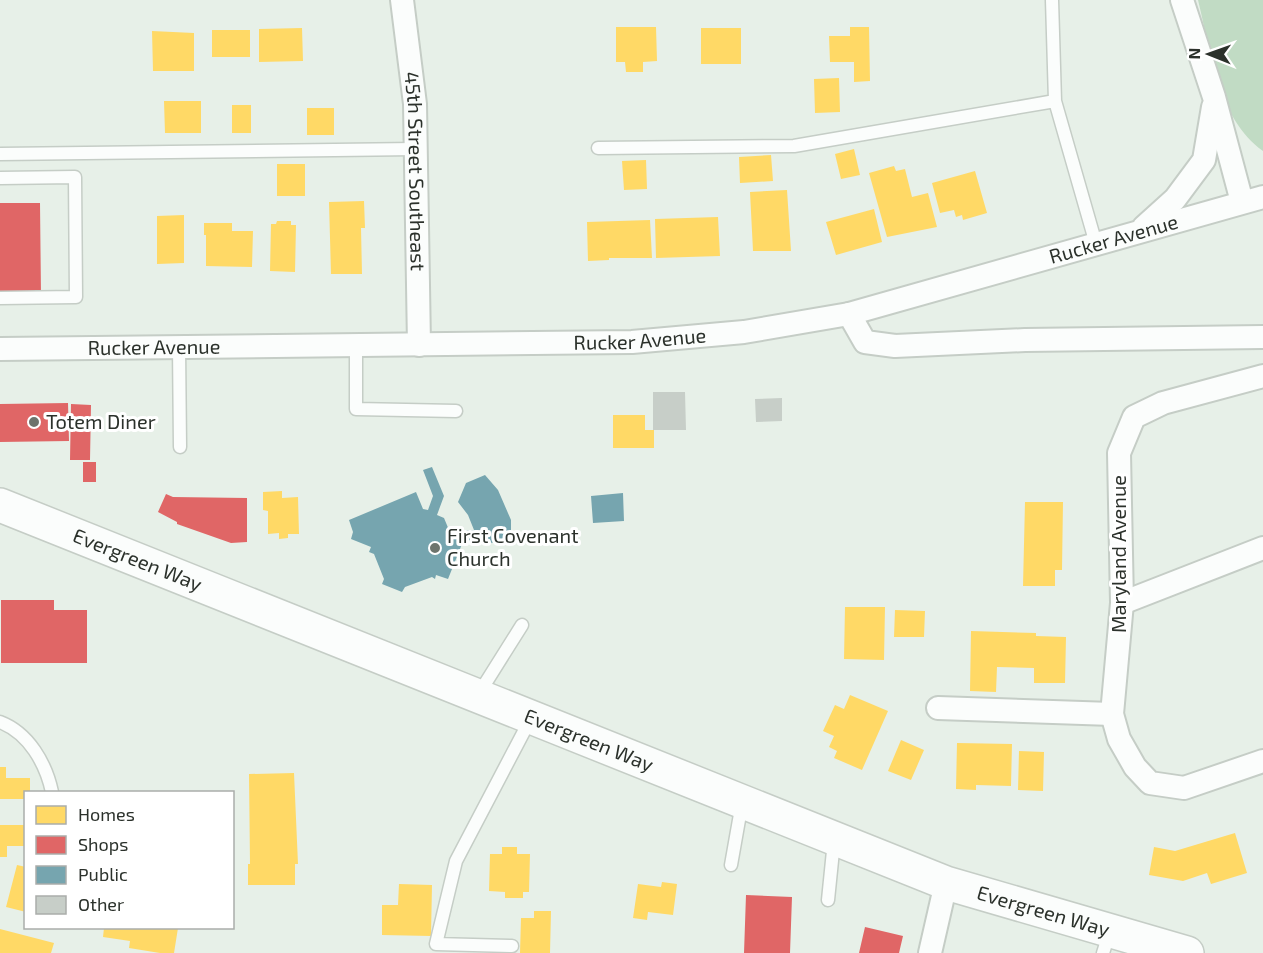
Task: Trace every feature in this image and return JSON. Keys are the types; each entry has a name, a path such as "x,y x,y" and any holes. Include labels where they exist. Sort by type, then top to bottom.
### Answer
{"main road":[{"name":"Evergreen Way","path":"0,505 946,883 1107,942 1187,953"}],"street":[{"name":"45th Street Southeast","path":"402,0 415,104 419,345"},
{"path":"1182,0 1214,97 1253,199"},
{"path":"1140,231 1175,199 1204,160 1214,97"},
{"name":"Rucker Avenue","path":"0,350 632,342 744,332 849,314 1253,199"},
{"path":"849,314 865,342 895,346 1025,340 1263,338"},
{"name":"Maryland Avenue","path":"1263,376 1163,403 1134,417 1119,453 1122,603 1112,714 1119,739 1136,767 1150,783 1184,788 1263,760"},
{"path":"1122,603 1263,548"},
{"path":"938,708 1112,714"},
{"path":"930,953 946,883"}],"lane":[{"path":"1052,0 1055,101 1096,244"},
{"path":"598,148 794,146 1055,101"},
{"path":"0,154 415,149"},
{"path":"0,178 75,177 76,297 0,298"},
{"path":"356,345 356,409 456,411"},
{"path":"179,348 180,447"},
{"path":"477,696 522,625"},
{"path":"512,946 436,944 456,861 532,717"},
{"path":"0,722 28,741 44,764 52,791"},
{"path":"731,865 742,802"},
{"path":"828,900 834,838"}],"green space":[{"path":"1198,0 1263,0 1263,151 1235,120 1226,102 1212,62"}],"building: Homes":[{"path":"616,27 656,27 657,61 643,62 643,72 626,72 625,62 616,62"},
{"path":"850,27 869,27 870,81 854,82 854,62 830,62 829,36 850,36"},
{"path":"302,28 303,61 259,62 259,29"},
{"path":"701,28 741,28 741,64 701,64"},
{"path":"212,30 250,30 250,57 212,57"},
{"path":"152,31 194,33 194,71 153,71"},
{"path":"839,78 840,112 815,113 814,79"},
{"path":"164,101 201,101 201,133 165,133"},
{"path":"232,105 251,105 251,133 232,133"},
{"path":"307,108 334,108 334,135 307,135"},
{"path":"854,149 860,175 841,179 835,154"},
{"path":"771,155 773,181 740,183 739,157"},
{"path":"646,160 647,189 624,190 622,161"},
{"path":"277,164 305,164 305,196 277,196"},
{"path":"894,166 896,171 905,169 912,197 928,193 937,227 887,237 869,173"},
{"path":"975,171 987,213 963,220 962,215 956,217 954,210 940,213 932,183"},
{"path":"787,190 791,251 753,251 750,192"},
{"path":"364,201 365,228 361,228 362,274 331,274 329,202"},
{"path":"874,209 882,242 836,255 826,222"},
{"path":"184,215 184,263 157,264 157,216"},
{"path":"718,217 720,256 656,258 655,219"},
{"path":"650,220 652,258 609,258 609,260 588,261 587,222"},
{"path":"277,221 291,221 291,225 296,225 295,272 270,271 271,224 276,224"},
{"path":"204,223 232,223 232,231 253,231 252,267 206,266"},
{"path":"613,415 645,415 645,430 654,430 654,448 613,448"},
{"path":"282,491 282,498 298,497 299,534 288,534 288,538 279,539 279,533 268,534 268,511 263,510 263,492"},
{"path":"1025,502 1063,502 1062,570 1055,570 1055,586 1023,586"},
{"path":"845,607 885,607 884,660 844,659"},
{"path":"895,610 925,611 924,637 894,637"},
{"path":"971,631 1036,633 1036,636 1066,637 1065,683 1034,683 1034,668 997,667 996,692 970,691"},
{"path":"850,695 888,711 862,770 834,758 837,751 829,747 834,736 823,731 835,705 844,709"},
{"path":"901,740 924,750 911,780 888,771"},
{"path":"957,743 1012,744 1011,786 976,785 976,790 956,789"},
{"path":"1019,751 1044,752 1043,791 1018,790"},
{"path":"0,767 6,767 6,778 30,778 30,791 24,791 24,799 0,799"},
{"path":"294,773 298,864 295,864 295,885 248,885 248,864 250,864 249,774"},
{"path":"0,825 24,825 24,846 7,846 7,857 0,857"},
{"path":"1235,833 1247,873 1211,884 1207,873 1183,881 1149,875 1154,847 1175,851"},
{"path":"502,847 517,847 517,854 530,854 529,892 523,892 523,898 505,898 505,892 489,891 490,854 502,854"},
{"path":"17,865 24,867 24,912 6,907"},
{"path":"662,882 677,884 673,915 648,912 647,920 633,918 638,884 661,887"},
{"path":"399,884 432,885 431,936 382,935 382,905 398,905"},
{"path":"534,911 551,911 550,953 520,953 521,918 534,918"},
{"path":"0,929 54,943 51,953 0,953"},
{"path":"104,929 178,929 174,953 129,948 130,941 103,937"}],"building: Shops":[{"path":"0,203 40,203 41,296 0,296"},
{"name":"Totem Diner","path":"68,403 69,441 0,442 0,404"},
{"path":"71,404 91,405 90,460 70,460"},
{"path":"83,462 96,462 96,482 83,482"},
{"path":"166,494 173,497 247,498 247,542 231,543 177,524 158,512"},
{"path":"1,600 54,600 54,610 87,610 87,663 1,663"},
{"path":"746,895 792,897 790,953 744,953"},
{"path":"865,927 903,936 899,953 859,953"}],"building: Public":[{"path":"432,467 444,496 437,515 444,518 449,530 474,530 468,515 458,502 466,483 485,475 498,490 511,520 511,542 462,544 448,579 436,575 435,579 432,577 405,587 402,592 382,584 384,579 374,554 369,552 371,547 351,539 353,532 349,520 416,492 423,509 428,510 433,496 423,470"},
{"path":"623,493 624,521 593,523 591,496"}],"building: Other":[{"path":"653,392 685,392 686,430 653,430"},
{"path":"782,398 782,421 756,422 755,399"}],"place":[{"name":"Totem Diner","path":"34,422"},
{"name":"First Covenant Church","path":"435,548"}]}
